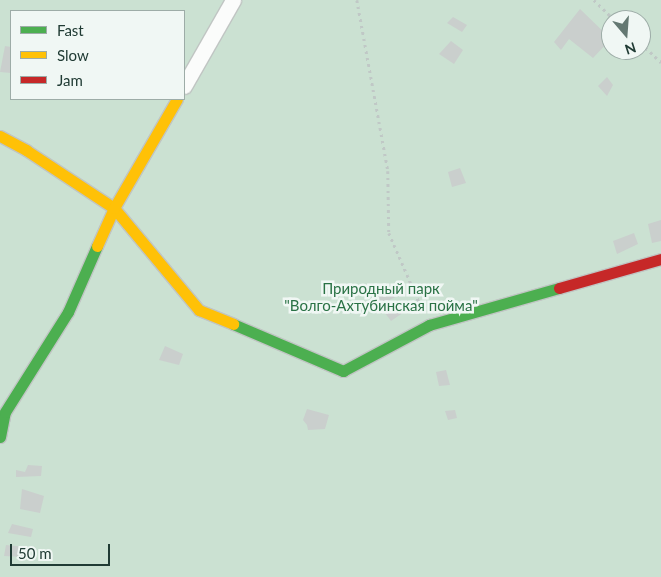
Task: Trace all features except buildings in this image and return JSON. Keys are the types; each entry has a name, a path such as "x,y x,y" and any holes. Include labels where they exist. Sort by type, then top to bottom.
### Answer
{"street":[{"path":"185,84 233,0"},
{"path":"0,437 5,412 68,312 114,208 175,100"},
{"path":"0,136 26,150 114,208 199,310 343,371 429,324 661,259"}],"path":[{"path":"357,0 388,171 389,233 429,324"},
{"path":"594,0 604,10"},
{"path":"651,53 661,62"}],"green space":[{"name":"Природный парк \"Волго-Ахтубинская пойма\"","path":"0,0 661,0 661,577 0,577"}],"traffic: fast":[{"path":"0,437 5,412 68,312 97,246"},
{"path":"233,324 343,371 429,325 559,288"}],"traffic: slow":[{"path":"97,246 114,208 176,100"},
{"path":"0,136 26,150 114,208 199,310 233,324"}],"traffic: jam":[{"path":"559,288 661,259"}]}
